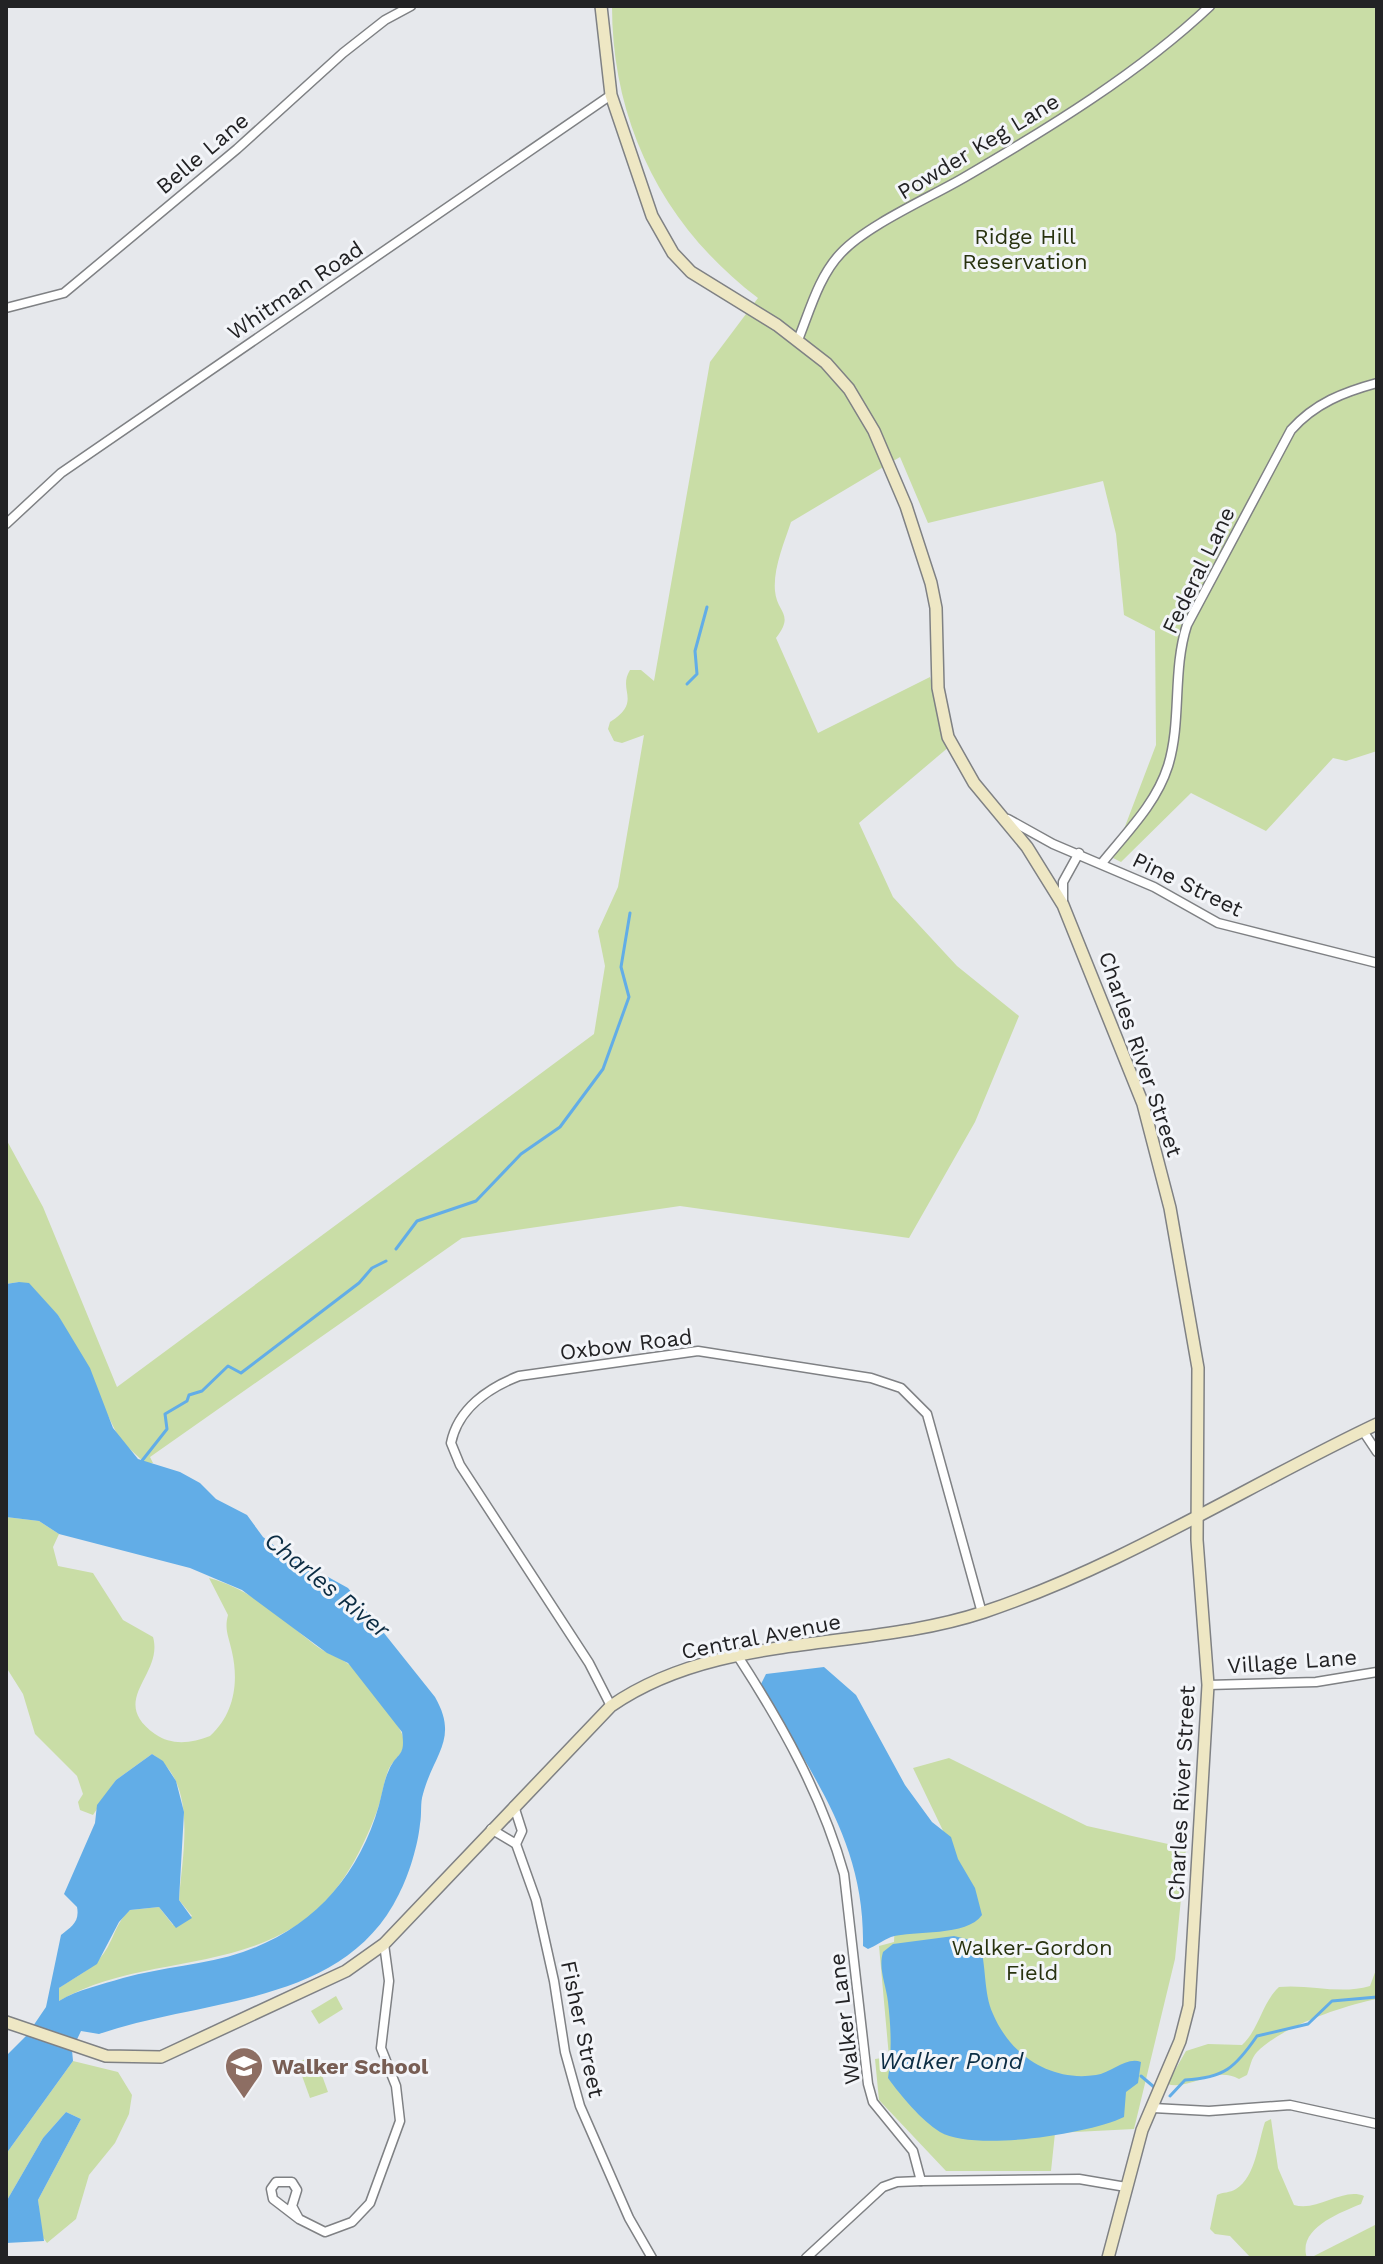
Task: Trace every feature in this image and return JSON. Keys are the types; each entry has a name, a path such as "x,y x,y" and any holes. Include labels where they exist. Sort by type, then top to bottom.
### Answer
{"street":[{"name":"Belle Lane","path":"6,308 64,293 343,53 385,20 411,6"},
{"name":"Charles River Street","path":"601,6 611,95 652,216 673,253 691,272 717,291 798,340 849,389 874,431 906,506 931,583 936,608 938,688 948,737 974,783 1027,847 1063,905 1143,1104 1170,1208 1198,1368 1198,1555 1208,1685 1189,2006 1180,2041 1142,2130 1108,2258"},
{"name":"Powder Keg Lane","path":"798,340 821,281 832,263 855,240 1007,152 1096,94 1210,6"},
{"name":"Whitman Road","path":"6,524 61,473 611,95"},
{"name":"Federal Lane","path":"1102,863 1155,797 1164,776 1173,731 1178,653 1187,625 1285,440 1315,407 1343,392 1377,383"},
{"name":"Pine Street","path":"1000,814 1028,831 1102,863 1218,923 1377,963"},
{"path":"1063,905 1063,882 1079,853"},
{"name":"Oxbow Road","path":"611,1706 589,1663 460,1465 451,1443 461,1417 494,1386 519,1376 698,1351 871,1378 901,1388 927,1414 982,1613"},
{"name":"Central Avenue","path":"6,2022 81,2049 119,2058 161,2057 346,1971 384,1944 611,1706 662,1677 739,1658 929,1628 1036,1594 1199,1516 1377,1424"},
{"path":"1363,1431 1377,1452"},
{"name":"Walker Lane","path":"739,1658 794,1751 835,1843 844,1874 868,2084 873,2102 913,2151 921,2181"},
{"name":"Village Lane","path":"1208,1685 1316,1682 1377,1672"},
{"name":"Fisher Street","path":"514,1806 522,1831 516,1844 536,1900 554,1981 565,2052 580,2106 629,2218 652,2258"},
{"path":"491,1829 516,1844"},
{"path":"299,2219 292,2206 297,2190 292,2182 276,2182 271,2189 273,2199 299,2219 325,2232 352,2222 370,2203 400,2121 396,2086 381,2048 389,1981 384,1944"},
{"path":"1153,2108 1209,2111 1290,2105 1377,2124"},
{"path":"806,2258 883,2187 897,2182 1079,2179 1126,2187"}],"green space":[{"name":"Ridge Hill Reservation","path":"612,6 1377,6 1377,751 1346,761 1333,758 1266,831 1191,793 1121,862 1113,858 1156,745 1155,631 1124,615 1116,534 1103,481 928,523 900,457 791,522 780,556 775,591 785,618 776,638 818,733 930,677 950,746 859,823 893,897 957,966 1019,1016 975,1122 909,1238 680,1206 462,1238 150,1457 153,1463 145,1463 120,1440 58,1315 19,1282 6,1284 6,1139 43,1207 117,1387 594,1034 605,966 598,931 618,887 644,735 622,743 614,741 608,729 610,722 625,708 630,670 641,670 654,681 710,362 758,298 725,270 696,239 670,206 650,170 633,132 622,91 614,50"},
{"path":"6,1517 39,1521 59,1534 53,1547 58,1566 93,1573 123,1620 153,1637 154,1651 136,1698 136,1710 142,1722 162,1738 182,1742 210,1736 225,1718 233,1697 235,1675 227,1629 228,1615 209,1578 252,1597 319,1648 347,1663 378,1696 399,1727 404,1746 388,1771 363,1845 334,1891 309,1917 266,1941 237,1951 116,1978 59,2001 59,1988 99,1959 130,1910 159,1907 173,1925 192,1916 179,1900 184,1841 182,1801 167,1767 152,1754 116,1780 93,1815 80,1810 78,1802 83,1794 77,1776 35,1734 23,1694 6,1667"},
{"name":"Walker-Gordon Field","path":"949,1758 1087,1826 1186,1848 1175,1959 1134,2129 1055,2133 1051,2171 946,2171 879,2100 875,2059 889,2057 879,1946 894,1942 899,1830 947,1839 913,1768"},
{"path":"1377,1967 1377,1999 1331,2012 1282,2034 1257,2052 1247,2075 1239,2079 1220,2075 1184,2084 1167,2084 1186,2051 1208,2044 1242,2045 1279,1987 1359,1989 1370,1986"},
{"path":"336,1996 343,2009 319,2024 311,2011"},
{"path":"315,2056 328,2092 310,2098 297,2062"},
{"path":"73,2061 118,2072 132,2095 129,2114 115,2143 89,2175 76,2219 47,2243 42,2236 38,2200 81,2119 66,2112 43,2138 6,2202 6,2154"},
{"path":"1271,2119 1278,2168 1294,2205 1312,2205 1348,2195 1364,2196 1361,2204 1332,2217 1314,2231 1308,2239 1307,2258 1251,2258 1230,2236 1215,2234 1210,2229 1217,2195 1236,2189 1248,2176 1265,2122"},
{"path":"1377,2224 1377,2258 1310,2258"}],"water":[{"name":"Charles River","path":"29,1283 58,1315 90,1368 113,1428 138,1459 180,1472 200,1483 216,1499 247,1515 263,1537 281,1551 348,1588 435,1697 442,1712 445,1735 423,1794 419,1832 410,1869 399,1894 375,1931 343,1958 307,1978 267,1993 99,2034 81,2031 72,2050 73,2061 6,2154 6,2056 27,2035 46,2007 61,1935 74,1924 77,1917 77,1907 64,1894 95,1823 97,1805 116,1780 152,1754 163,1761 176,1781 184,1812 179,1900 192,1918 176,1928 159,1907 130,1910 119,1922 97,1964 59,1988 59,2001 82,1990 123,1978 243,1952 268,1942 312,1914 346,1876 359,1855 379,1805 387,1774 402,1750 403,1740 402,1732 348,1663 327,1653 242,1590 190,1568 59,1534 39,1521 6,1517 6,1284"},
{"path":"824,1667 856,1695 905,1785 932,1822 951,1837 958,1859 975,1888 982,1915 975,1922 953,1930 891,1937 868,1949 863,1946 855,1872 844,1839 815,1778 761,1684 766,1674"},
{"name":"Walker Pond","path":"954,1936 979,1942 993,2014 1010,2042 1034,2063 1048,2070 1079,2076 1102,2074 1130,2061 1141,2062 1138,2083 1126,2092 1124,2117 1059,2134 1004,2141 978,2140 956,2138 940,2132 912,2107 888,2078 890,2030 882,1971 883,1952 893,1944"},
{"path":"66,2112 81,2119 38,2200 44,2241 6,2243 6,2202 43,2138"}],"waterway":[{"path":"687,684 697,674 695,651 707,607"},
{"path":"396,1249 417,1221 476,1201 521,1154 560,1127 603,1069 629,997 621,967 630,913"},
{"path":"141,1462 167,1429 165,1414 187,1401 189,1395 202,1391 228,1366 241,1373 359,1283 372,1268 386,1261"},
{"path":"1170,2096 1185,2080 1210,2077 1227,2069 1257,2036 1308,2024 1332,2001 1377,1997"},
{"path":"1141,2076 1154,2087"}],"place":[{"name":"Walker School","path":"244,2100"}]}
